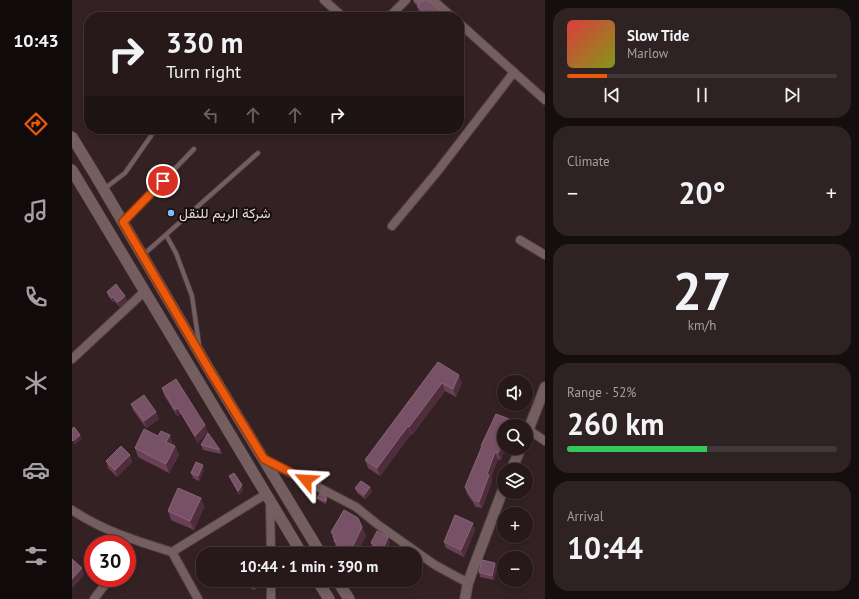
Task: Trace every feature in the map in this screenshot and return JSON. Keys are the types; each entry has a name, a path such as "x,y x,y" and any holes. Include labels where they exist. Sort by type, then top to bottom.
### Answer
{"main road":[{"path":"72,137 210,371 317,547"},
{"path":"72,170 298,547"},
{"path":"197,378 210,371"},
{"path":"321,587 329,599"},
{"path":"341,587 349,599"}],"street":[{"path":"324,0 337,12"},
{"path":"394,12 406,0"},
{"path":"418,0 421,2 424,0"},
{"path":"433,0 446,12"},
{"path":"464,27 545,100"},
{"path":"392,226 437,172 514,72"},
{"path":"520,240 545,255"},
{"path":"72,359 145,291"},
{"path":"532,419 545,386"},
{"path":"533,436 545,441"},
{"path":"264,459 356,507 377,524 435,565 468,583"},
{"path":"136,544 172,552 268,498 271,547"},
{"path":"465,599 468,583 481,544 499,499"},
{"path":"72,510 115,535"},
{"path":"172,552 198,599"},
{"path":"94,599 103,587"},
{"path":"271,587 271,599"}],"lane":[{"path":"104,189 125,173 152,134"},
{"path":"123,222 194,150"},
{"path":"143,256 258,153"},
{"path":"166,235 176,253 192,296 200,354"}],"building":[{"path":"423,0 428,0 442,12 424,12 417,6"},
{"path":"116,284 125,296 118,302 107,292"},
{"path":"438,362 459,375 453,389 442,383 377,468 365,460"},
{"path":"176,379 205,425 195,436 178,408 175,410 162,388"},
{"path":"144,395 156,412 144,421 131,404"},
{"path":"496,414 509,419 497,419 497,453 495,452 487,474 489,475 479,502 474,500 465,487 481,446"},
{"path":"74,427 80,435 73,441 72,429"},
{"path":"144,429 158,436 161,431 170,435 166,442 175,446 166,464 135,448"},
{"path":"208,433 220,450 201,445"},
{"path":"121,446 130,455 115,470 106,461"},
{"path":"196,462 203,465 198,476 191,473"},
{"path":"234,473 242,485 238,491 229,476"},
{"path":"361,481 370,487 364,495 355,488"},
{"path":"178,488 201,498 190,521 168,511"},
{"path":"320,493 326,496 326,501 317,498"},
{"path":"344,510 358,518 362,527 352,547 337,546 338,543 334,541 334,535 331,532"},
{"path":"455,515 473,523 461,550 444,542"},
{"path":"377,531 388,537 384,547 376,547 371,543"},
{"path":"72,559 82,568 72,579"},
{"path":"482,560 495,563 492,576 479,572"}],"place":[{"name":"شركة الريم للنقل","path":"171,213"}],"route":[{"path":"163,181 123,222 210,371 264,459 306,480"}]}
